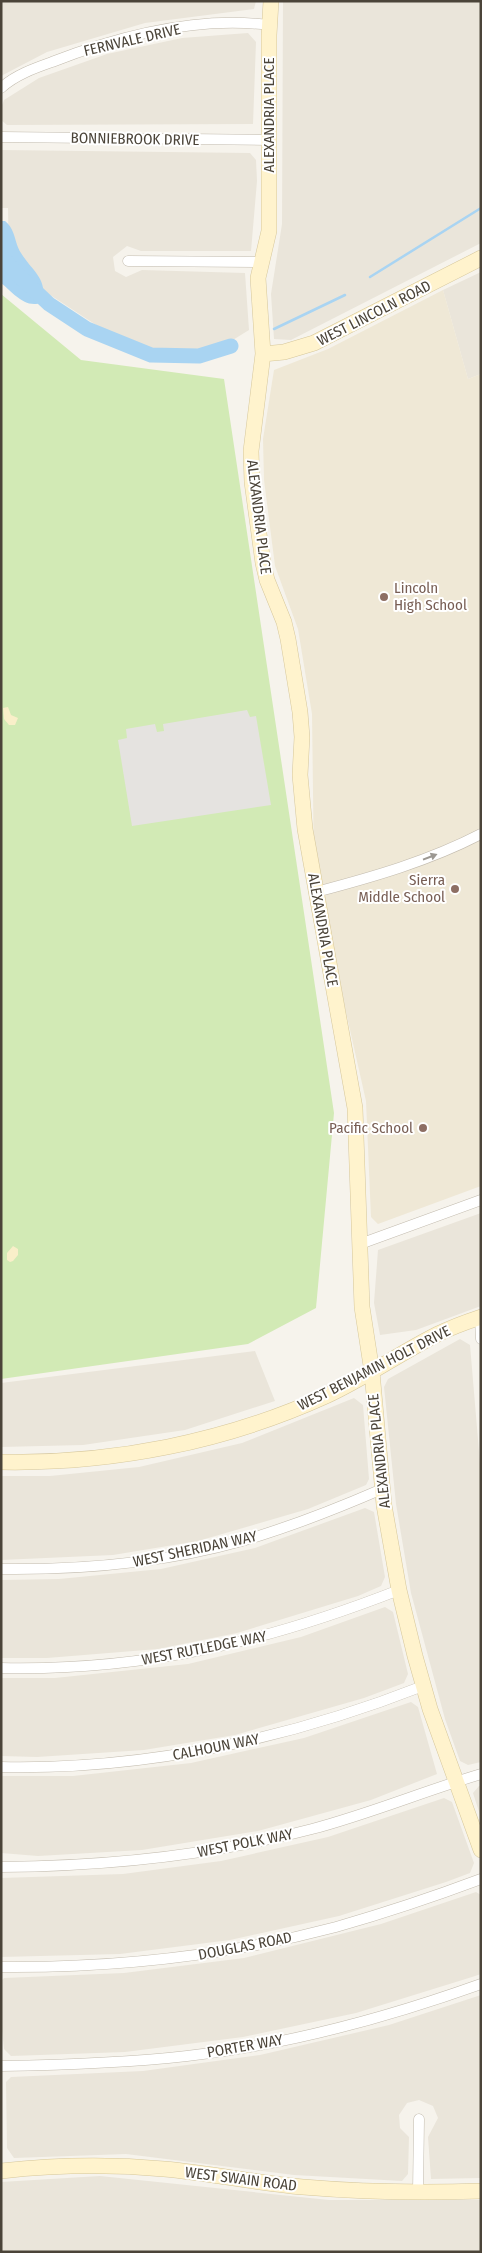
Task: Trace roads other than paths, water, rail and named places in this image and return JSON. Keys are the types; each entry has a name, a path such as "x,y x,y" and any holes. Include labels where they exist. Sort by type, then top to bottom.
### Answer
{"street":[{"name":"ALEXANDRIA PLACE","path":"271,1 268,231 258,287 263,354 251,451 252,482 263,563 267,580 284,622 300,712 302,806 355,1108 362,1307 372,1372 382,1490 399,1590 423,1686 481,1850"},
{"name":"FERNVALE DRIVE","path":"1,88 11,80 38,67 70,55 134,36 236,22 270,25"},
{"name":"BONNIEBROOK DRIVE","path":"1,137 269,140"},
{"name":"WEST LINCOLN ROAD","path":"263,354 284,352 314,343 481,258"},
{"path":"128,261 262,262"},
{"path":"316,892 377,876 420,861 481,834"},
{"path":"360,1244 481,1200"},
{"path":"480,1317 481,1339"},
{"name":"WEST BENJAMIN HOLT DRIVE","path":"1,1462 120,1456 201,1440 292,1410 326,1396 437,1334 480,1317"},
{"name":"WEST SHERIDAN WAY","path":"1,1570 94,1567 196,1552 284,1528 382,1490"},
{"name":"WEST RUTLEDGE WAY","path":"1,1668 110,1664 172,1657 226,1646 324,1619 399,1590"},
{"name":"CALHOUN WAY","path":"1,1767 45,1767 122,1762 211,1749 302,1728 423,1686"},
{"name":"WEST POLK WAY","path":"1,1867 120,1863 210,1852 321,1827 481,1774"},
{"name":"DOUGLAS ROAD","path":"1,1967 124,1963 182,1957 258,1945 335,1927 393,1910 481,1879"},
{"name":"PORTER WAY","path":"1,2066 114,2063 242,2048 363,2022 481,1984"},
{"path":"418,2192 419,2119"},
{"name":"WEST SWAIN ROAD","path":"1,2171 66,2166 126,2166 198,2173 301,2187 418,2192 481,2191"}],"water":[{"path":"1,221 5,221 9,225 21,253 41,280 44,293 43,302 31,304 25,302 1,283"}],"waterway":[{"path":"370,277 481,208"},
{"path":"1,255 15,272 49,304 87,329 151,355 199,356 231,346"},
{"path":"274,329 345,295"}],"place":[{"name":"Lincoln High School","path":"384,597"},
{"name":"Sierra Middle School","path":"455,889"},
{"name":"Pacific School","path":"423,1128"}]}
